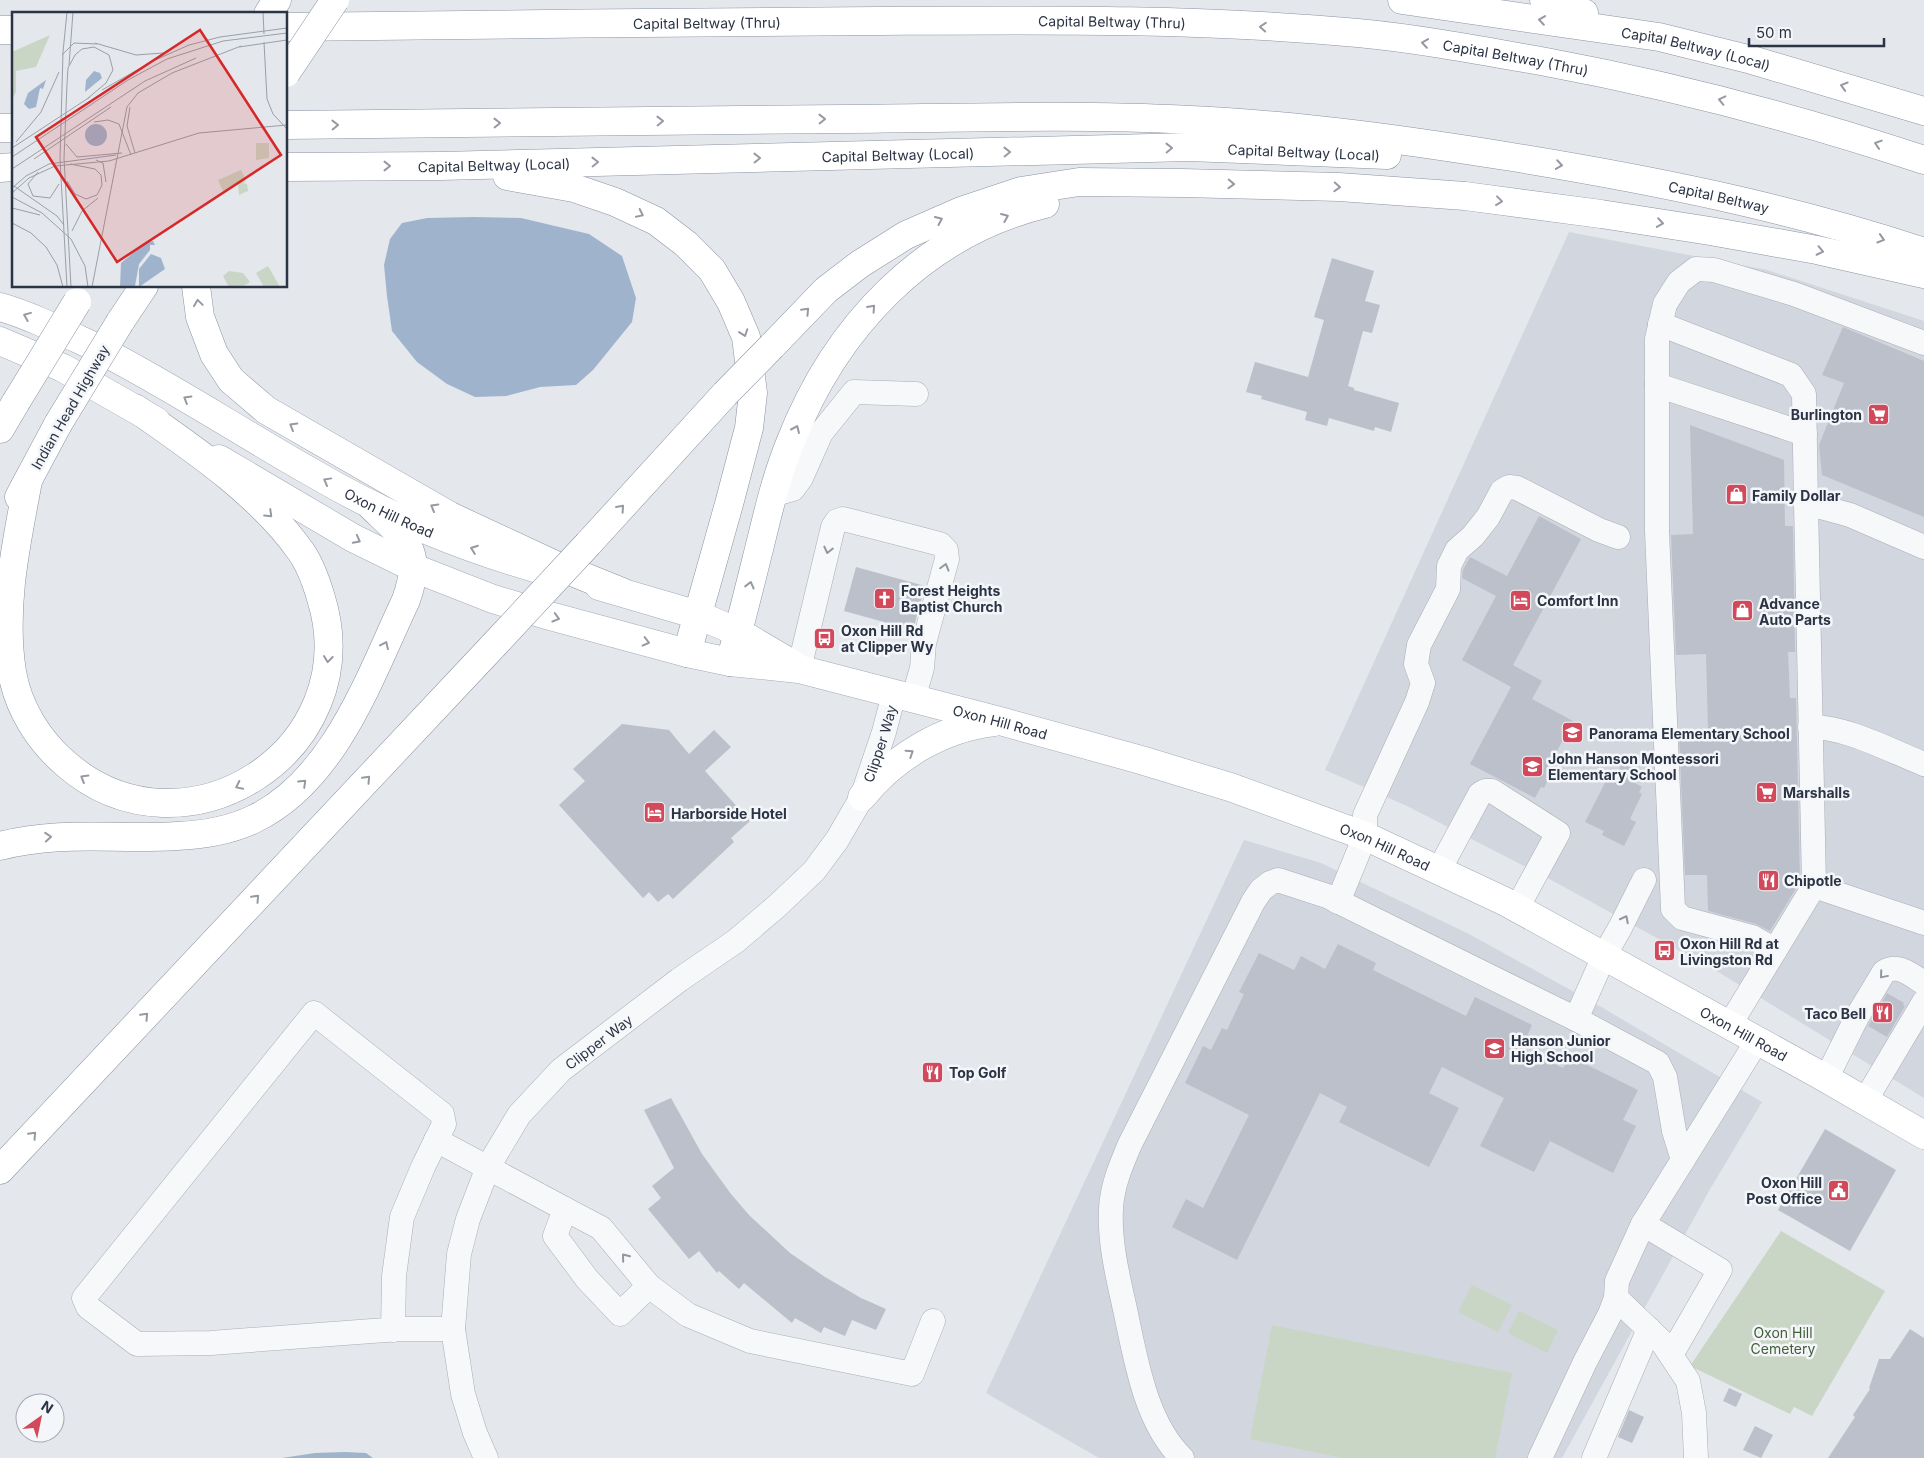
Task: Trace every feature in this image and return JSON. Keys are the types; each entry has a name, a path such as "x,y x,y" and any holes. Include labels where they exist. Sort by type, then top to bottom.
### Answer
{"main road":[{"path":"269,12 277,0"},
{"path":"288,70 335,0"},
{"name":"Capital Beltway (Local)","path":"1402,0 1659,37 1752,60 1924,111"},
{"path":"1544,0 1659,37"},
{"name":"Capital Beltway (Thru)","path":"288,27 1067,20 1206,23 1360,34 1493,52 1631,78 1741,104 1848,134 1924,160"},
{"path":"288,125 1058,117 1191,120 1341,133 1428,143 1511,157"},
{"name":"Capital Beltway (Local)","path":"288,167 441,166 1189,147 1368,154 1458,160 1511,157"},
{"name":"Capital Beltway","path":"1511,157 1613,173 1731,198 1826,222 1924,252"},
{"path":"441,166 574,188 615,202 656,221 686,244 712,270 731,302 746,337 753,393 742,456 687,653"},
{"path":"0,1170 588,544 725,394 826,290 860,264 906,235 961,211 1021,191 1079,182 1182,182 1339,187 1465,196 1600,214 1817,250 1924,274"},
{"path":"730,662 772,496 790,443 810,398 829,363 856,325 879,299 923,260 972,230 1023,209 1080,196 1182,182"},
{"name":"Indian Head Highway","path":"0,531 58,424 143,288"},
{"path":"196,288 200,317 214,354 231,380 266,410 450,516 555,565 622,592"},
{"path":"0,429 82,294"},
{"name":"Oxon Hill Road","path":"0,306 54,327 110,355 372,506 441,537 489,554 698,615 738,632 800,669"},
{"name":"Oxon Hill Road","path":"0,341 63,368 135,408 353,538 414,568 493,599 559,619 687,653 730,662 800,669 1000,721 1230,787 1365,836 1517,908 1924,1135"},
{"path":"28,481 11,574 7,629 12,675 24,712 50,750 79,775 111,793 151,802 191,802 226,792 260,776 289,749 309,722 323,687 329,655 328,620 316,581 300,550 274,519 220,471 135,408"},
{"path":"0,846 27,839 76,835 176,836 215,832 254,819 286,799 307,780 330,751 353,712 406,600 414,568 411,552 398,532 372,506"},
{"path":"862,797 888,769 913,750 963,728 1000,721"}],"street":[{"path":"1775,950 1752,937 1682,918 1673,909 1658,531 1657,339 1660,324 1665,304 1678,282 1696,269 1714,270 1794,294 1924,343"},
{"path":"1660,324 1791,375 1804,394 1814,886 1729,1026"},
{"path":"1657,385 1804,434"},
{"path":"772,496 793,489 801,478 821,433 854,392 916,394"},
{"path":"1338,902 1365,836 1365,815 1420,693 1423,683 1416,664 1419,645 1448,589 1449,566 1457,550 1473,536 1488,516 1502,491 1509,486 1517,488 1599,530 1618,537"},
{"path":"1806,503 1850,515 1924,547"},
{"name":"Clipper Way","path":"486,1458 475,1433 463,1394 453,1329 459,1254 468,1219 488,1167 519,1115 561,1070 679,980 736,941 814,871 837,840 862,797 884,732 922,668 924,643 947,559 946,550 940,544 843,519 837,521 833,527 800,669"},
{"path":"1810,727 1823,727 1843,732 1924,764"},
{"path":"1439,870 1480,794 1485,791 1492,791 1558,833 1517,908"},
{"path":"1182,1458 1164,1436 1147,1397 1138,1369 1120,1289 1111,1231 1111,1208 1120,1168 1253,902 1261,890 1270,884 1278,880 1338,902 1576,1019 1658,1063 1665,1077 1674,1131 1682,1160"},
{"path":"1576,1019 1604,956 1644,880"},
{"path":"1814,886 1923,919"},
{"path":"1826,1079 1858,1015 1884,972 1890,968 1898,967 1924,983"},
{"path":"1865,1101 1924,1002"},
{"path":"393,1330 394,1276 402,1217 444,1124 442,1114 314,1013 84,1298 88,1307 137,1344 211,1343 393,1330 453,1329"},
{"path":"1540,1458 1616,1298 1617,1281 1643,1224 1757,1041"},
{"path":"436,1140 601,1228 648,1286 688,1315 750,1341 912,1374 933,1321"},
{"path":"565,1209 555,1236 587,1279 620,1314 648,1286"},
{"path":"1643,1224 1720,1270 1671,1355"},
{"path":"1616,1298 1662,1342 1688,1381 1694,1413 1696,1458"},
{"path":"1594,1458 1649,1329"}],"shaded area":[{"path":"1569,232 1767,270 1924,321 1924,1098 1715,970 1555,882 1407,806 1325,770"},
{"path":"1244,840 1321,863 1469,934 1603,1008 1762,1102 1709,1191 1562,1458 1099,1458 986,1393"}],"green space":[{"name":"Oxon Hill Cemetery","path":"1781,1231 1885,1291 1812,1416 1794,1407 1790,1414 1690,1366"},
{"path":"1472,1285 1512,1305 1498,1332 1458,1312"},
{"path":"1519,1311 1558,1330 1547,1353 1508,1333"},
{"path":"1272,1325 1512,1373 1495,1458 1343,1458 1250,1439"}],"water":[{"path":"427,218 521,218 589,234 622,256 636,298 632,322 593,370 576,385 540,387 506,396 475,397 447,384 417,362 392,331 384,265 390,239 402,223"},
{"path":"315,1453 366,1453 373,1458 282,1458"}],"building":[{"path":"1332,258 1374,271 1365,301 1380,305 1372,333 1363,331 1348,386 1354,388 1354,390 1399,403 1391,432 1375,427 1374,431 1329,418 1327,426 1305,420 1307,412 1261,399 1262,396 1246,392 1255,362 1308,377 1324,320 1314,317"},
{"name":"Burlington","path":"1843,327 1924,361 1924,517 1822,475 1819,445 1844,383 1822,375"},
{"path":"1690,425 1784,460 1785,526 1793,526 1795,652 1788,652 1790,698 1796,698 1800,882 1770,931 1756,924 1708,911 1707,875 1685,875 1679,734 1705,733 1705,730 1708,730 1706,654 1676,655 1671,535 1693,534"},
{"path":"1539,516 1581,539 1513,665 1542,681 1532,699 1573,721 1556,753 1558,754 1555,759 1558,761 1544,788 1541,787 1535,798 1470,764 1511,687 1462,660 1496,596 1462,578 1463,570 1470,557 1507,576"},
{"name":"Forest Heights Baptist Church","path":"856,567 925,586 913,630 844,611"},
{"name":"Harborside Hotel","path":"622,724 669,730 689,754 714,730 731,747 705,771 750,821 731,838 734,842 673,899 668,894 658,902 649,892 643,898 559,805 585,781 573,769"},
{"path":"1622,763 1637,771 1631,781 1642,787 1639,792 1642,794 1630,819 1636,822 1624,846 1602,835 1604,831 1585,822 1611,771 1617,774"},
{"path":"1338,944 1376,963 1373,970 1466,1016 1475,997 1532,1025 1522,1048 1563,1068 1569,1056 1638,1090 1623,1120 1636,1126 1613,1173 1550,1141 1534,1172 1480,1146 1504,1098 1442,1067 1429,1093 1459,1108 1429,1167 1339,1122 1347,1107 1320,1093 1237,1260 1172,1227 1186,1199 1203,1208 1249,1115 1185,1083 1203,1046 1211,1050 1222,1028 1227,1030 1244,994 1239,992 1259,953 1294,970 1301,956 1325,969"},
{"name":"Taco Bell","path":"1887,993 1904,1003 1903,1005 1905,1006 1887,1037 1868,1026"},
{"path":"671,1098 702,1154 749,1215 790,1253 825,1277 861,1298 886,1309 876,1330 852,1320 845,1336 824,1327 821,1333 795,1318 792,1323 744,1283 739,1289 719,1271 717,1273 699,1251 689,1259 648,1209 661,1198 652,1186 674,1168 644,1110"},
{"path":"1825,1129 1896,1170 1850,1251 1778,1210"},
{"path":"1910,1329 1924,1338 1924,1458 1828,1458 1855,1417 1853,1415 1870,1389 1879,1359 1890,1359"},
{"path":"1729,1388 1742,1394 1736,1407 1723,1401"},
{"path":"1629,1410 1644,1417 1632,1443 1618,1437"},
{"path":"1755,1426 1773,1435 1761,1458 1743,1450"}],"place":[{"name":"Burlington","path":"1878,414"},
{"name":"Family Dollar","path":"1736,495"},
{"name":"Forest Heights Baptist Church","path":"885,598"},
{"name":"Comfort Inn","path":"1521,600"},
{"name":"Advance Auto Parts","path":"1743,611"},
{"name":"Oxon Hill Rd at Clipper Wy","path":"825,638"},
{"name":"Panorama Elementary School","path":"1573,733"},
{"name":"John Hanson Montessori Elementary School","path":"1532,766"},
{"name":"Marshalls","path":"1767,792"},
{"name":"Harborside Hotel","path":"655,813"},
{"name":"Chipotle","path":"1768,880"},
{"name":"Oxon Hill Rd at Livingston Rd","path":"1664,951"},
{"name":"Taco Bell","path":"1882,1013"},
{"name":"Hanson Junior High School","path":"1495,1048"},
{"name":"Top Golf","path":"933,1072"},
{"name":"Oxon Hill Post Office","path":"1838,1190"}]}
